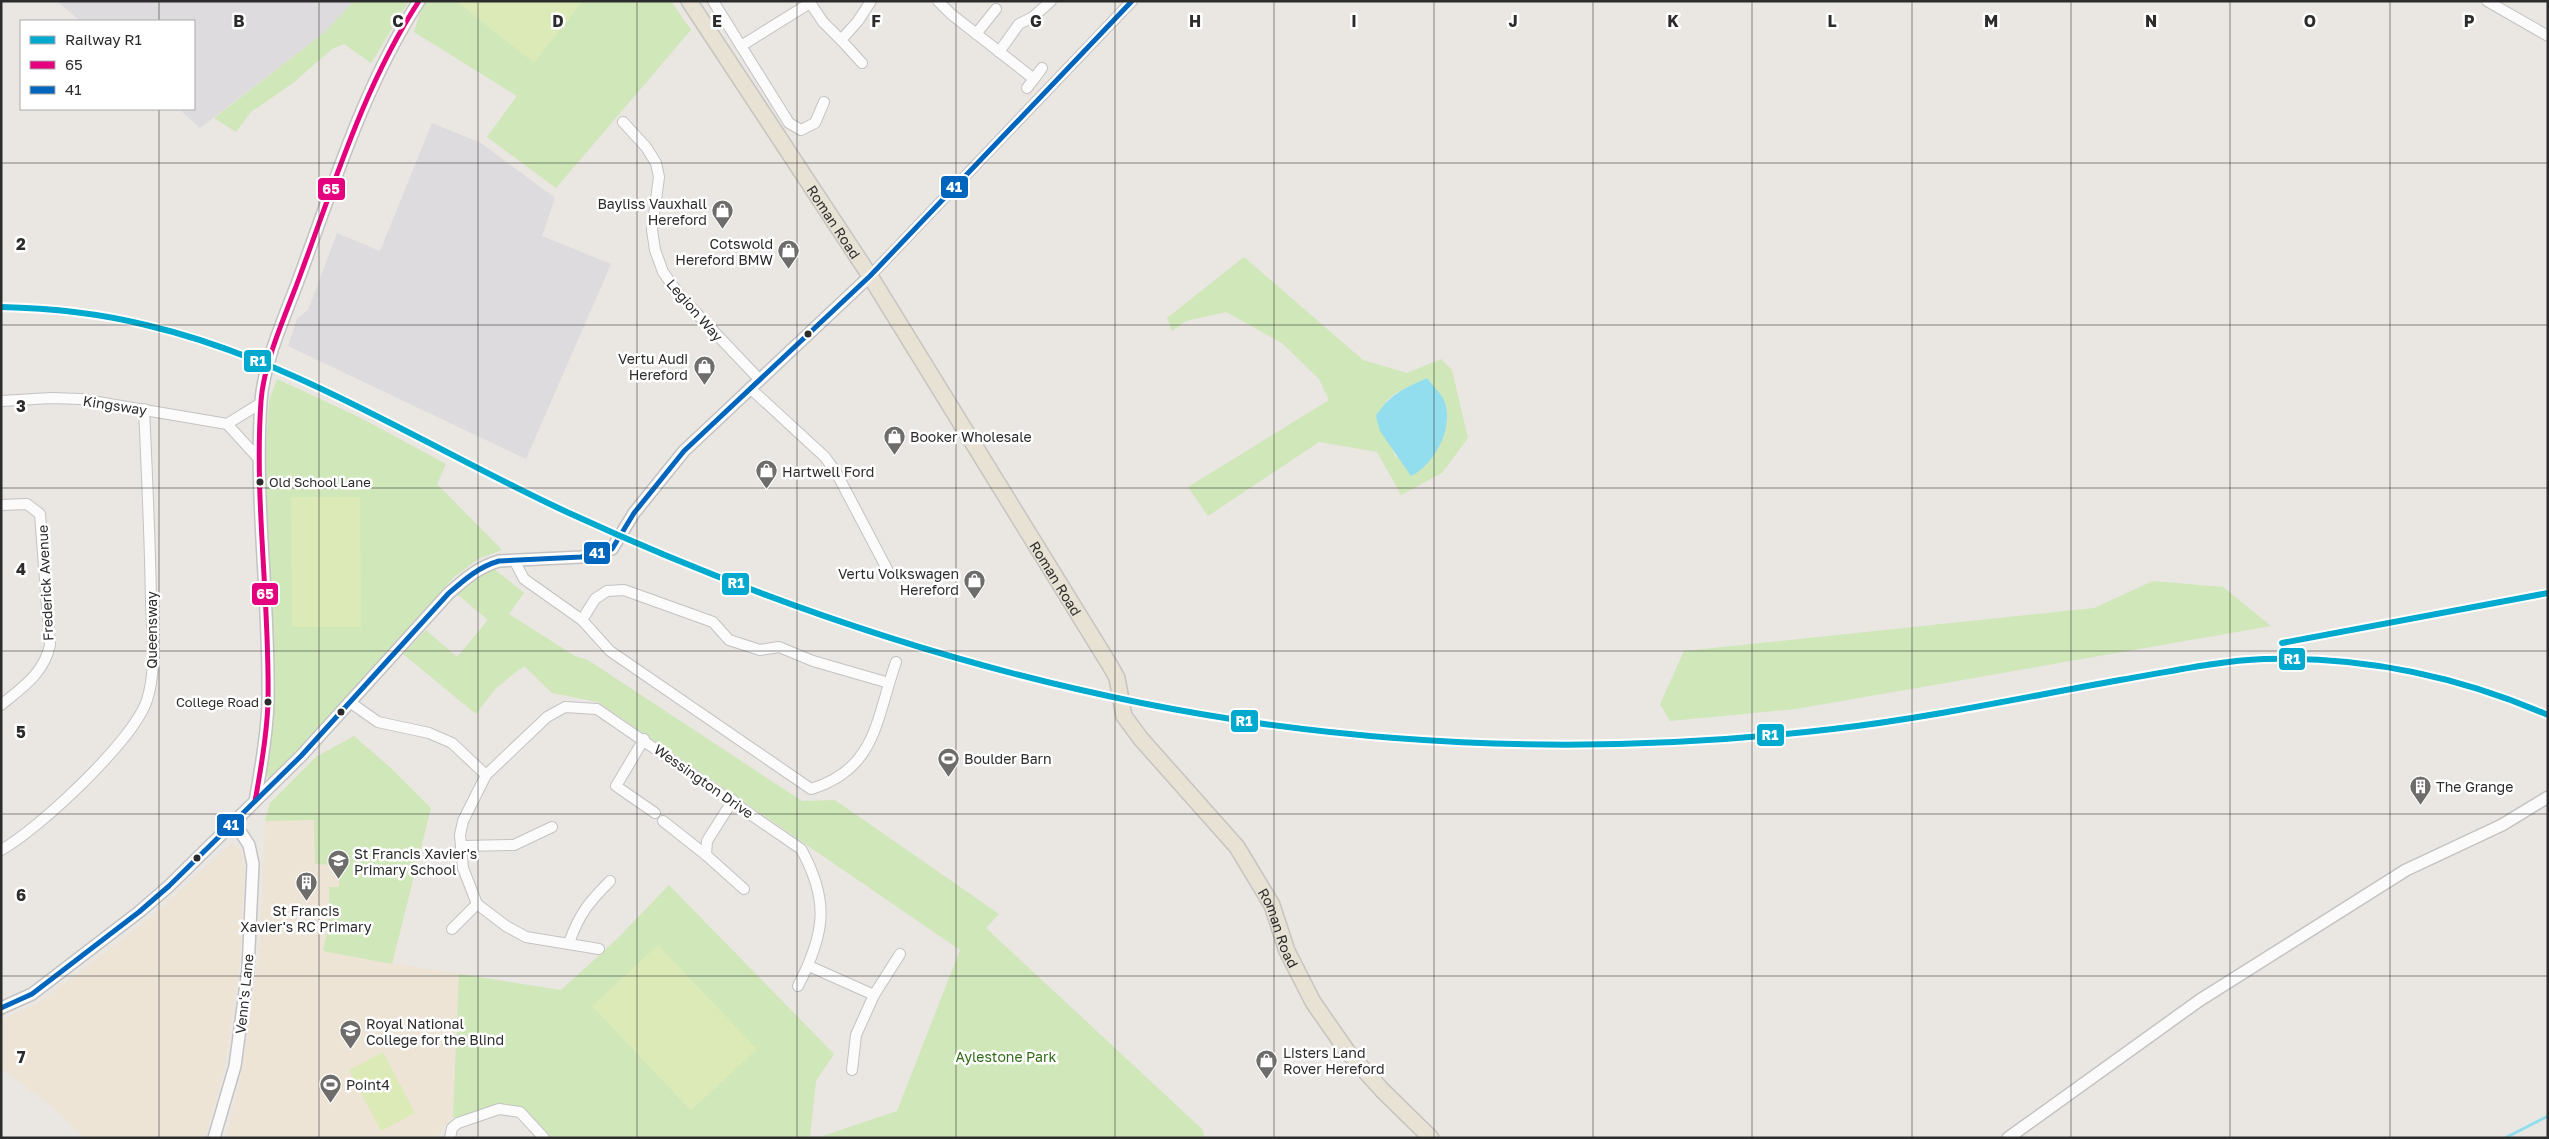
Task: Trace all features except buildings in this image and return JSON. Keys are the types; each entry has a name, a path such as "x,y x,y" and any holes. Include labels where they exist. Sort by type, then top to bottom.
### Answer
{"main road":[{"name":"Roman Road","path":"689,1 870,276 1112,667 1118,684 1124,716 1141,739 1237,847 1272,905 1287,951 1313,1002 1347,1050 1382,1090 1431,1138"}],"street":[{"path":"255,802 268,703 259,460 260,403 263,384 276,341 356,126 380,72 419,1"},
{"path":"712,1 789,123 801,130 815,123 824,102"},
{"path":"841,40 858,21 871,1"},
{"path":"999,52 1020,24 1033,17 1051,1"},
{"path":"1,1008 32,994 139,912 255,802 351,703 448,594 468,576 486,565 514,560 581,557 608,551 615,546 634,513 684,450 870,276 1132,1"},
{"path":"2487,1 2548,36"},
{"path":"741,46 810,2 823,22 862,63"},
{"path":"942,2 950,14 1034,78"},
{"path":"976,34 996,8"},
{"path":"1027,88 1042,68"},
{"name":"Legion Way","path":"624,122 646,147 656,163 659,177 652,230 655,250 663,272 681,297 758,379"},
{"path":"750,388 829,462 887,569"},
{"name":"Kingsway","path":"1,401 61,398 144,409 227,424"},
{"path":"259,460 227,424 260,403"},
{"name":"Queensway","path":"1,850 26,834 115,749 134,726 147,699 153,668 150,534 144,409"},
{"name":"Frederick Avenue","path":"1,505 27,504 40,514 50,644 47,657 36,676 1,705"},
{"path":"514,560 524,578 582,620 610,651 811,789 830,783 850,770 868,746 896,662"},
{"path":"582,620 595,600 607,591 624,590 713,622 730,640 760,650 779,647 814,661 889,683"},
{"path":"351,703 378,722 428,734 452,743 486,775 463,821 461,846 463,868 477,904 506,926 526,937 599,949"},
{"name":"Wessington Drive","path":"486,775 547,718 565,707 597,709 644,739 800,849 811,868 818,888 821,914 819,935 808,966 798,986"},
{"path":"644,739 616,786 654,813"},
{"path":"2008,1138 2200,1000 2406,870 2502,825 2548,797"},
{"path":"706,855 707,841 733,800"},
{"path":"663,821 706,855 744,889"},
{"name":"Venn's Lane","path":"214,1138 235,1066 246,999 249,960 253,864 249,845 234,822"},
{"path":"461,846 514,845 552,827"},
{"path":"569,943 576,923 586,905 610,881"},
{"path":"452,929 477,904"},
{"path":"852,1070 856,1035 874,995 900,954"},
{"path":"808,966 874,995"},
{"path":"450,1138 452,1128 458,1123 499,1109 520,1112 544,1138"}],"shaded area":[{"path":"57,1 354,1 325,32 200,128 180,110 195,110 195,20 79,20"},
{"path":"432,123 481,143 555,198 542,236 611,264 526,459 288,346 297,319 308,310 337,233 380,251"},
{"path":"354,736 393,770 431,808 393,963 459,974 453,1116 436,1138 225,1138 239,1085 251,1015 260,939 265,821 270,803 316,757"},
{"path":"231,844 241,849 244,871 240,964 225,1068 205,1138 84,1138 51,1106 1,1068 1,1020 38,1003 72,978 151,917"}],"green space":[{"path":"354,1 409,1 371,63 344,44 332,49 293,83 251,112 236,132 214,118 325,32"},
{"path":"426,1 671,1 691,30 556,188 487,137 517,96 414,32 422,7"},
{"path":"456,1 583,1 534,63"},
{"path":"1244,257 1363,360 1407,373 1441,359 1452,370 1468,438 1442,473 1401,495 1377,452 1319,442 1208,516 1188,487 1329,400 1319,379 1282,343 1226,312 1186,321 1172,331 1167,318","holes":["1427,378 1441,398 1447,414 1447,422 1441,441 1435,453 1396,457 1387,439 1386,401 1396,393"]},
{"path":"277,379 359,417 446,464 437,484 502,550 478,559 453,578 346,700 271,780 266,775 274,715 265,461 269,401"},
{"path":"291,497 360,497 361,627 292,627"},
{"name":"Aylestone Park","path":"493,568 524,593 509,614 575,656 588,660 802,801 835,800 999,914 986,928 1202,1129 1205,1138 817,1138 897,1111 960,950 598,702 552,693 524,666 496,688 476,714 403,654 426,630 457,657 488,620 457,594 475,579"},
{"path":"2153,581 2223,587 2271,626 1796,709 1670,721 1660,704 1684,651 2094,608"},
{"name":"St Francis Xavier's Primary School","path":"354,736 393,770 431,808 392,964 323,951 329,924 329,887 339,887 339,865 315,864 314,820 265,821 270,803 316,757"},
{"path":"669,885 834,1054 816,1081 810,1138 544,1138 512,1110 458,1123 453,1116 459,974 561,990 618,938"},
{"path":"658,945 757,1049 691,1111 592,1006"},
{"path":"383,1052 415,1113 381,1131 349,1070"}],"water":[{"path":"1427,378 1444,400 1447,424 1440,446 1434,455 1427,464 1411,476 1380,431 1376,416 1392,397"}],"waterway":[{"path":"2505,1138 2548,1116"}],"rail line":[{"name":"R1","path":"1,307 74,312 110,317 202,341 256,360 361,408 569,513 652,550 737,584 909,644 996,669 1085,691 1174,709 1264,724 1335,733 1477,743 1619,744 1691,741 1762,736 1869,724 1941,713 2192,667 2264,659 2337,661 2409,671 2479,689 2548,715"},
{"name":"R1","path":"2282,643 2548,593"}],"transit line":[{"name":"65","path":"255,801 265,739 268,702 267,627 259,476 259,439 263,385 277,336 352,134 383,66 419,1"},
{"name":"41","path":"1,1008 32,994 139,912 169,886 301,756 448,594 466,579 478,570 499,561 581,557 612,549 634,513 684,451 870,276 1132,1"}],"place":[{"name":"Bayliss Vauxhall Hereford","path":"723,230"},
{"name":"Cotswold Hereford BMW","path":"789,270"},
{"name":"Vertu Audi Hereford","path":"704,385"},
{"name":"Booker Wholesale","path":"894,455"},
{"name":"Old School Lane","path":"260,482"},
{"name":"Hartwell Ford","path":"766,490"},
{"name":"Vertu Volkswagen Hereford","path":"975,600"},
{"name":"College Road","path":"268,702"},
{"name":"Boulder Barn","path":"948,777"},
{"name":"The Grange","path":"2420,805"},
{"name":"St Francis Xavier's Primary School","path":"338,880"},
{"name":"St Francis Xavier's RC Primary","path":"306,901"},
{"name":"Royal National College for the Blind","path":"350,1050"},
{"name":"Listers Land Rover Hereford","path":"1267,1079"},
{"name":"Point4","path":"330,1103"}]}
